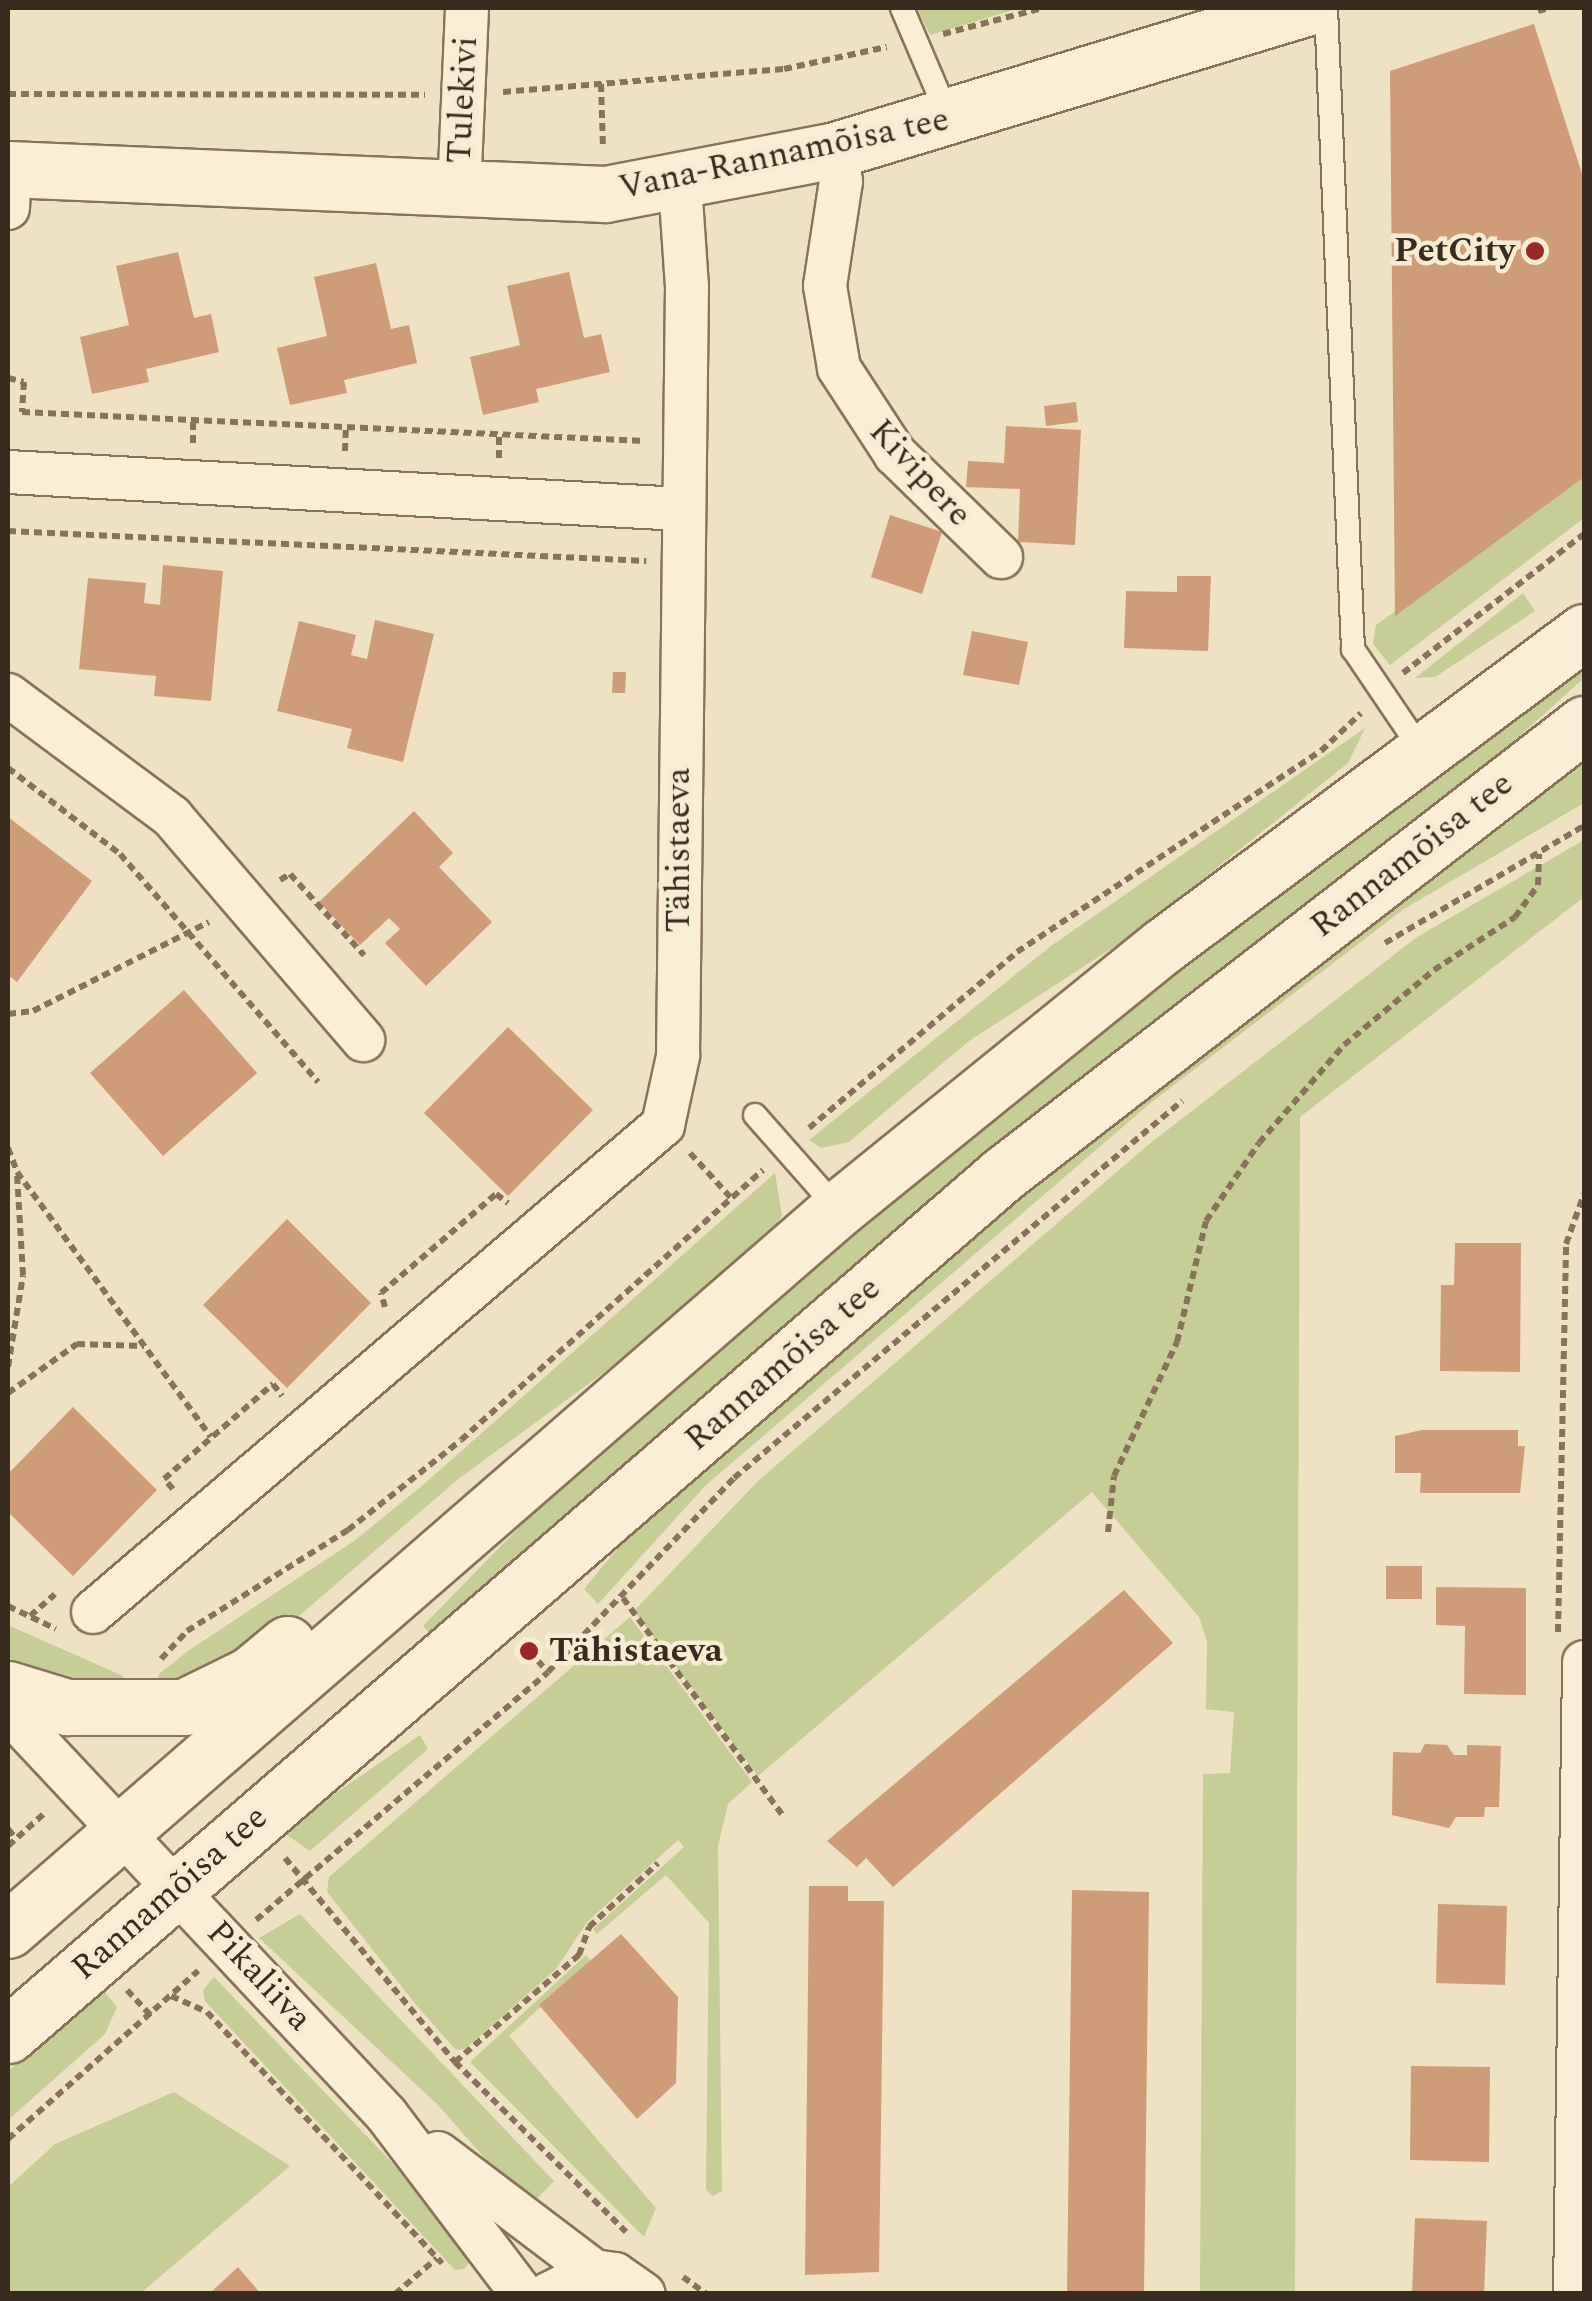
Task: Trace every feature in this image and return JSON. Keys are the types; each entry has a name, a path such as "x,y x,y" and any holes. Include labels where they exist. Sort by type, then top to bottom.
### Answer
{"main road":[{"name":"Vana-Rannamõisa tee","path":"8,182 605,194 680,184 950,120 1305,8"},
{"path":"8,1930 390,1594 838,1209 1163,946 1584,632"},
{"name":"Rannamõisa tee","path":"8,2036 1003,1174 1584,724"},
{"path":"8,1689 67,1707 184,1707 250,1674 336,1604 390,1594"}],"street":[{"name":"Tulekivi","path":"459,192 467,8"},
{"name":"Kivipere","path":"835,150 841,180 824,286 840,368 895,454 1001,557"},
{"name":"Tähistaeva","path":"76,1601 663,1125 678,1056 668,508 687,286 680,184"},
{"path":"8,472 668,508"},
{"path":"8,696 172,817 363,1040"},
{"path":"1576,2294 1584,1662"},
{"name":"Pikaliiva","path":"8,1711 177,1886 386,2114 522,2294"},
{"name":"Pikaliiva","path":"386,2114 594,2271 659,2283"},
{"path":"548,2294 594,2271"}],"lane":[{"path":"902,8 950,120"},
{"path":"1326,8 1353,649 1422,751"},
{"path":"755,1116 838,1209"}],"path":[{"path":"8,94 461,94 601,84 784,68 917,41 1043,8"},
{"path":"1538,10 1548,8"},
{"path":"601,84 605,194"},
{"path":"8,378 24,382 22,412 655,441 668,508 656,562 8,531"},
{"path":"150,1672 187,1632 348,1530 461,1440 784,1149 1018,952 1321,751 1425,650 1584,534"},
{"path":"8,768 120,854 318,1082"},
{"path":"1380,946 1584,826"},
{"path":"1108,1532 1114,1476 1177,1342 1206,1221 1259,1142 1344,1045 1434,970 1516,917 1538,885 1539,853"},
{"path":"8,1014 33,1011 191,937 290,874 364,955"},
{"path":"247,1928 548,1672 734,1478 1185,1098"},
{"path":"8,1148 17,1172 210,1437"},
{"path":"8,1367 23,1275 17,1172"},
{"path":"376,1315 389,1304 381,1294 496,1194 506,1205 520,1192"},
{"path":"8,1394 77,1344 145,1346"},
{"path":"158,1502 173,1490 164,1479 210,1437 273,1384 282,1397 296,1385"},
{"path":"623,1598 783,1816"},
{"path":"30,1616 76,1601"},
{"path":"530,1651 548,1672"},
{"path":"8,1846 48,1810"},
{"path":"8,1829 16,1839"},
{"path":"455,2062 578,1954 590,1928 658,1863"},
{"path":"302,1879 455,2062 633,2238"},
{"path":"8,2139 200,1969"},
{"path":"172,1996 208,2012 449,2270"},
{"path":"395,2294 437,2258"},
{"path":"659,2283 706,2294"}],"green space":[{"path":"917,8 1020,8 930,35"},
{"path":"1584,477 1584,518 1390,665 1373,644 1376,625"},
{"path":"1523,593 1535,611 1435,677 1415,678"},
{"path":"1584,661 1584,678 1475,776 923,1210 430,1634 423,1626 569,1476 824,1256 1173,968"},
{"path":"1365,728 1348,763 1137,932 969,1041 849,1142 821,1148 809,1140 1051,946"},
{"path":"1584,762 1584,803 1404,909 1153,1101 706,1485 598,1604 584,1589 650,1509 1024,1193 1206,1045"},
{"path":"1584,840 1584,897 1300,1117 1295,2293 1200,2293 1203,1774 1230,1773 1234,1712 1206,1709 1207,1642 1199,1617 1092,1492 758,1776 634,1611 758,1481 1148,1145 1417,937"},
{"path":"775,1173 782,1216 765,1238 625,1357 457,1480 277,1635 155,1691 159,1674 188,1651 354,1541 423,1485"},
{"path":"630,1617 752,1782 728,1804 718,1846 722,2191 713,2196 706,2190 709,1923 666,1875 597,1934 593,1929 684,1847 678,1840 587,1922 556,1969 465,2049 456,2050 417,2006 327,1892 329,1877"},
{"path":"8,1625 123,1676 128,1697 8,1666"},
{"path":"420,1735 428,1749 310,1851 281,1831"},
{"path":"300,1914 554,2181 528,2208 439,2106 259,1938"},
{"path":"586,1955 591,1961 509,2036 656,2208 644,2237 470,2062"},
{"path":"214,1977 478,2252 464,2269 455,2270 205,2001 203,1990"},
{"path":"102,1989 117,2007 105,2034 8,2120 8,2071"},
{"path":"174,2092 290,2166 141,2293 8,2293 8,2187 55,2144"}],"building":[{"path":"1534,24 1584,180 1584,477 1395,616 1390,71"},
{"path":"178,252 194,318 211,314 219,352 146,369 149,382 92,394 80,337 129,325 116,266"},
{"path":"376,263 391,329 409,325 417,363 344,380 347,393 290,405 277,348 327,336 314,277"},
{"path":"569,272 584,338 601,334 610,372 536,389 539,402 483,415 470,357 520,345 507,286"},
{"path":"1076,402 1078,422 1046,426 1044,406"},
{"path":"1006,426 1081,430 1075,545 1018,542 1020,489 966,487 968,461 1004,463"},
{"path":"890,515 942,532 922,594 871,577"},
{"path":"163,565 223,571 211,701 154,696 156,676 79,669 88,578 146,583 144,603 160,605"},
{"path":"1177,576 1211,576 1208,651 1124,648 1126,591 1177,592"},
{"path":"375,620 434,634 403,762 347,748 352,729 277,711 299,621 356,635 351,655 367,659"},
{"path":"972,631 1028,642 1019,685 963,675"},
{"path":"613,672 626,672 625,693 612,693"},
{"path":"414,811 453,853 439,867 492,922 426,986 385,943 400,929 389,918 360,945 319,902"},
{"path":"8,817 92,881 17,982 8,975"},
{"path":"184,990 257,1073 163,1156 90,1073"},
{"path":"508,1027 593,1110 508,1196 424,1113"},
{"path":"287,1219 371,1303 287,1388 203,1305"},
{"path":"1455,1243 1521,1243 1520,1372 1440,1371 1441,1285 1454,1285"},
{"path":"73,1407 157,1490 73,1576 8,1512 8,1474"},
{"path":"1422,1430 1518,1430 1518,1446 1525,1446 1520,1493 1420,1493 1421,1473 1395,1473 1395,1436"},
{"path":"1386,1566 1422,1566 1422,1599 1386,1599"},
{"path":"1436,1587 1526,1588 1526,1695 1464,1694 1465,1626 1436,1625"},
{"path":"1124,1590 1173,1643 893,1887 866,1858 857,1867 827,1841"},
{"path":"1425,1744 1447,1745 1454,1755 1467,1755 1467,1745 1501,1746 1499,1807 1485,1807 1484,1817 1456,1817 1449,1828 1392,1815 1393,1752 1420,1753"},
{"path":"809,1886 848,1886 848,1901 884,1901 879,2272 805,2275"},
{"path":"1072,1890 1149,1892 1144,2294 1067,2294"},
{"path":"1438,1904 1507,1906 1505,1985 1436,1983"},
{"path":"621,1934 678,1997 676,2083 637,2119 539,2005"},
{"path":"1411,2066 1490,2067 1489,2162 1410,2160"},
{"path":"1415,2218 1487,2221 1484,2294 1412,2294"},
{"path":"238,2267 261,2294 209,2294"}],"place":[{"name":"PetCity","path":"1535,251"},
{"name":"Tähistaeva","path":"529,1651"}]}
